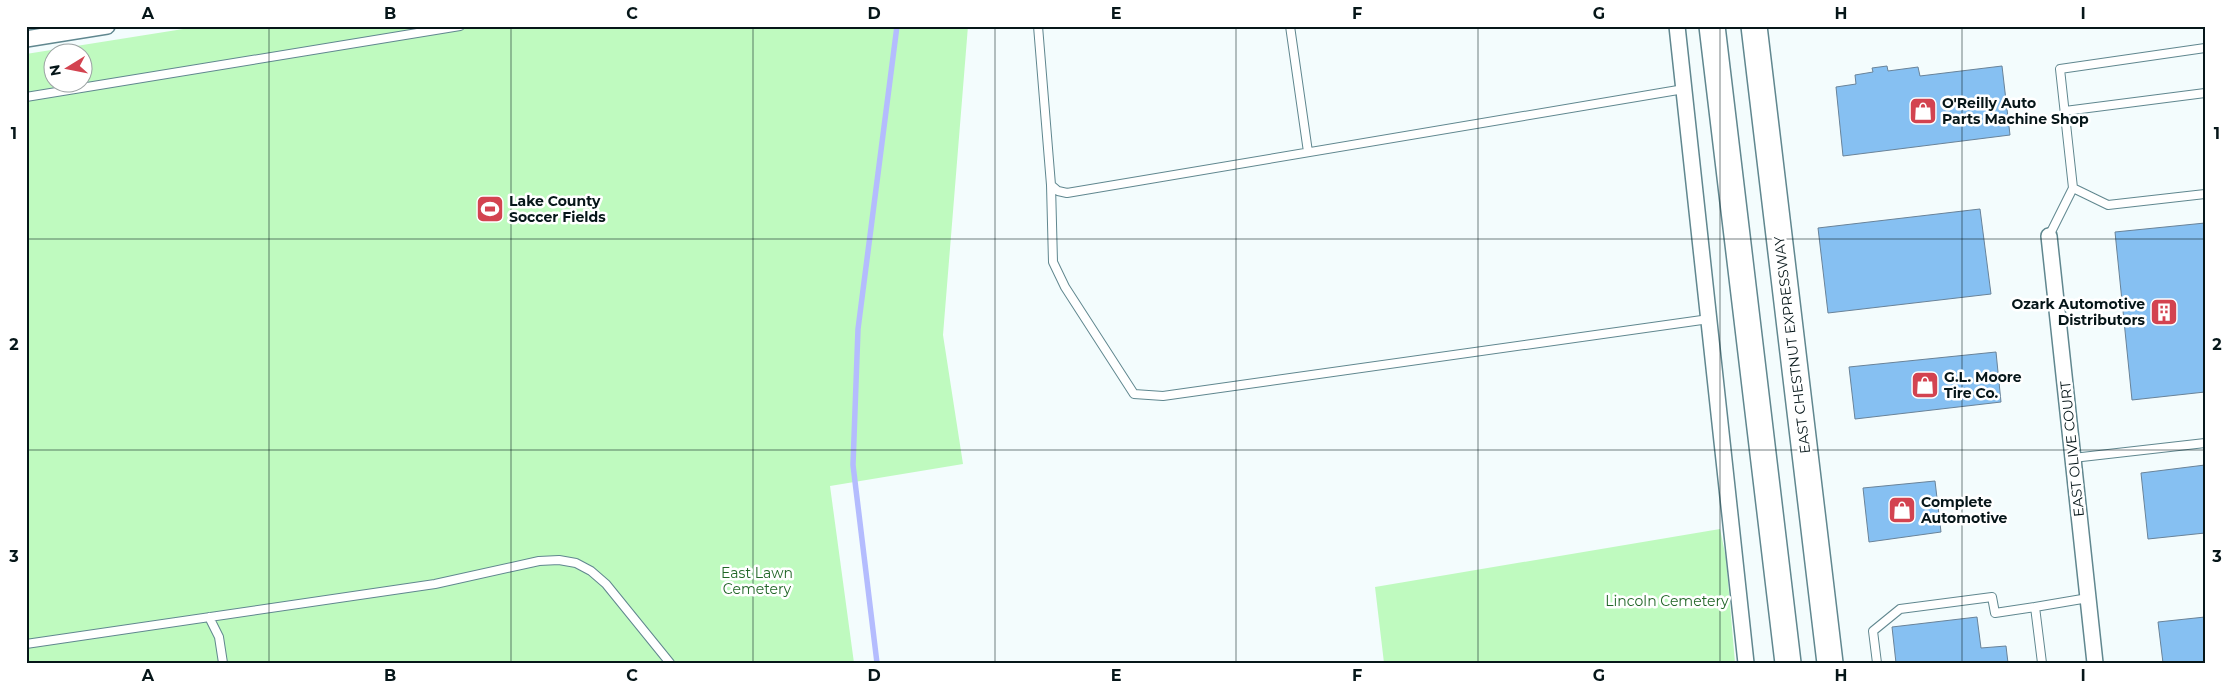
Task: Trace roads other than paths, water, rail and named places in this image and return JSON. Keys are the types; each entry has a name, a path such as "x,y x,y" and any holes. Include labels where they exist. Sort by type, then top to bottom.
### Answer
{"main road":[{"path":"1712,26 1788,663"},
{"name":"EAST CHESTNUT EXPRESSWAY","path":"1754,26 1830,663"}],"street":[{"path":"26,39 107,26"},
{"path":"1677,26 1746,663"},
{"name":"EAST OLIVE COURT","path":"2049,236 2095,663"}],"lane":[{"path":"26,97 460,26"},
{"path":"1038,26 1051,185 1053,262 1065,288 1134,394 1163,396 1709,319"},
{"path":"1290,26 1308,152"},
{"path":"2049,236 2073,188 2060,69 2205,48"},
{"path":"1051,185 1058,191 1067,193 1684,89"},
{"path":"2065,111 2205,93"},
{"path":"2073,188 2108,205 2205,194"},
{"path":"2073,458 2205,442"},
{"path":"26,644 435,584 539,561 559,560 576,562 591,570 606,584 670,663"},
{"path":"1877,663 1873,631 1900,609 1992,596 1995,613 2088,598"},
{"path":"2035,607 2042,663"},
{"path":"209,618 219,637 223,663"}],"waterway":[{"path":"877,663 853,465 858,329 897,26"}],"place":[{"name":"O'Reilly Auto Parts Machine Shop","path":"1923,111"},
{"name":"Lake County Soccer Fields","path":"490,209"},
{"name":"Ozark Automotive Distributors","path":"2164,312"},
{"name":"G.L. Moore Tire Co.","path":"1925,385"},
{"name":"Complete Automotive","path":"1902,510"}],"park label":[{"name":"East Lawn Cemetery","path":"757,582"},
{"name":"Lincoln Cemetery","path":"1667,601"}]}
